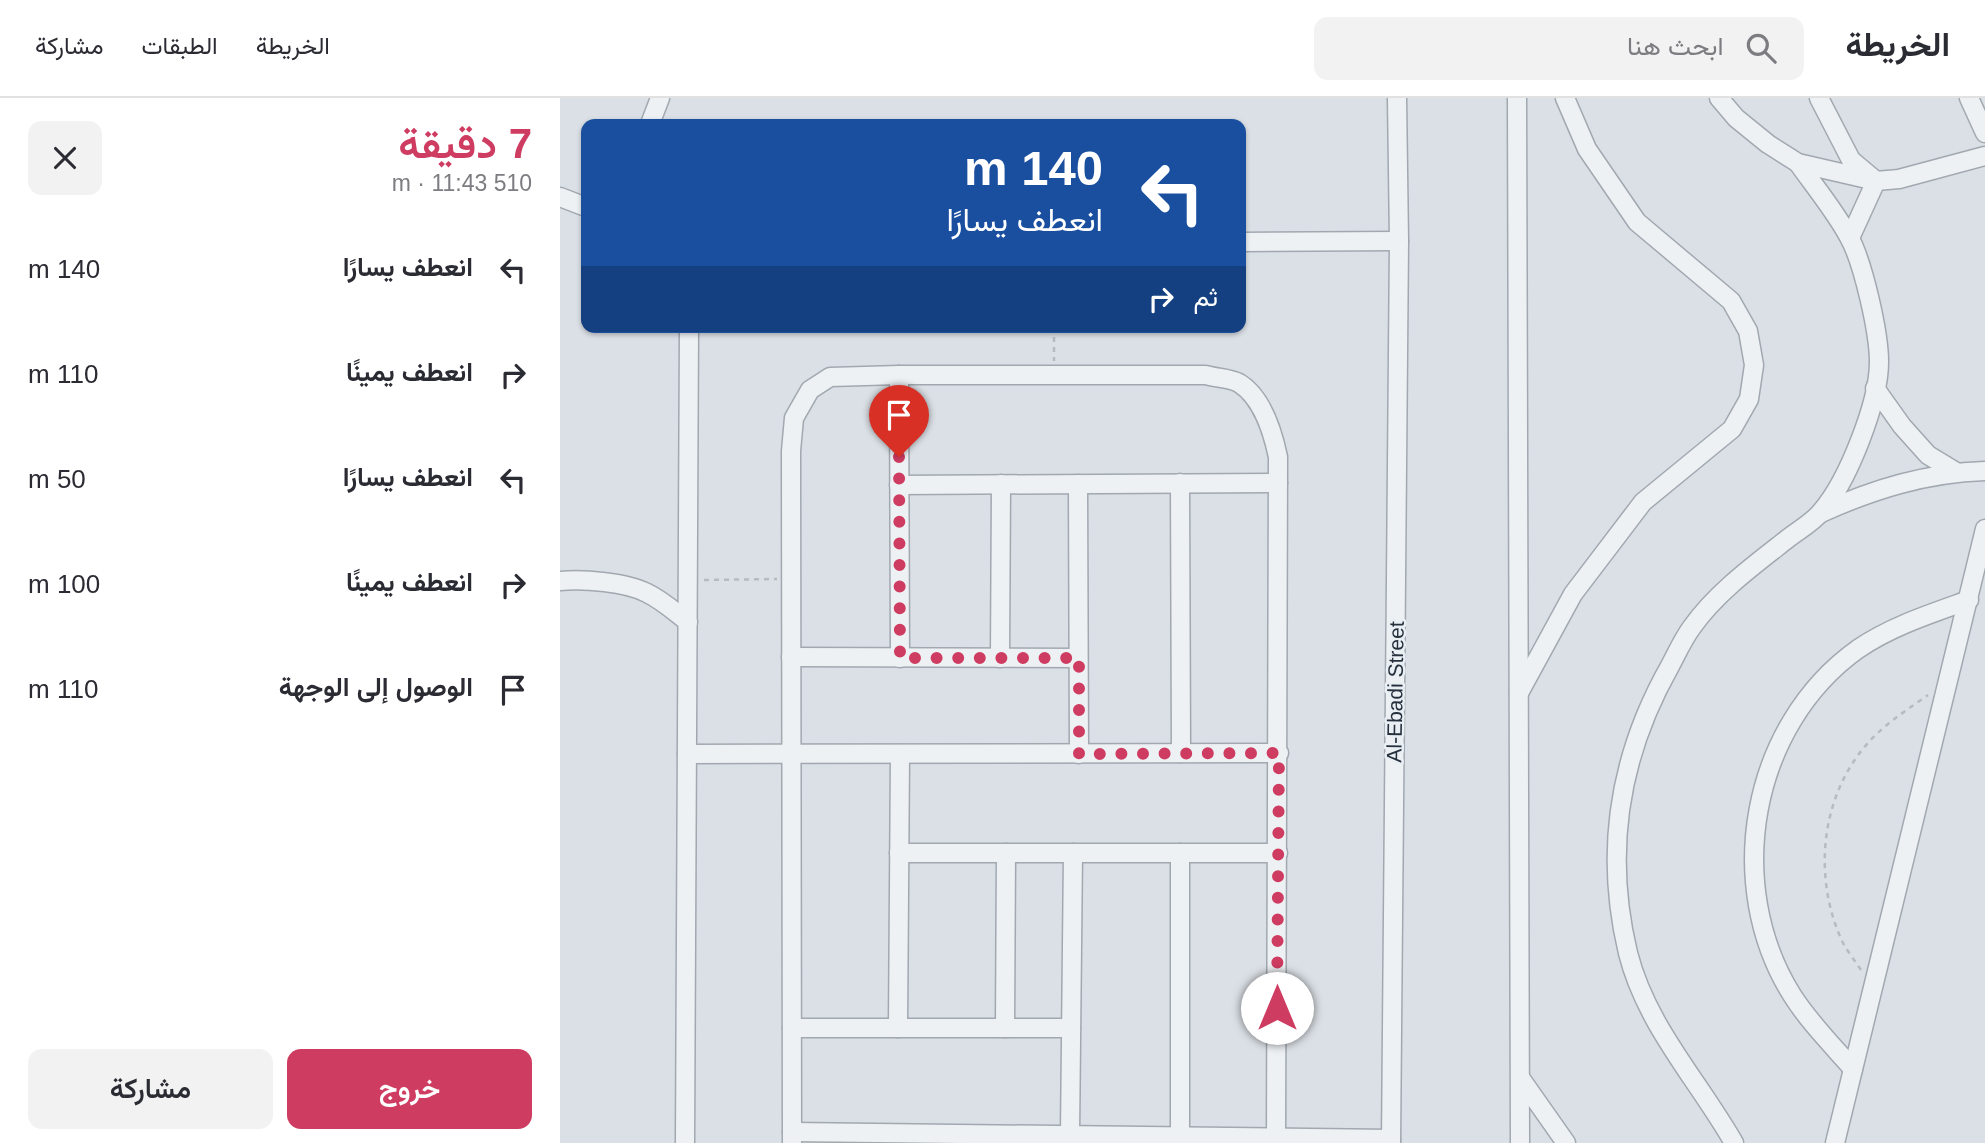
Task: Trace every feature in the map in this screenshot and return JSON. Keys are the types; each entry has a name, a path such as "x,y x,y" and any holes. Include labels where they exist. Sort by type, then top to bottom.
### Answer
{"street":[{"path":"652,119 660,98"},
{"name":"Al-Ebadi Street","path":"1391,1141 1399,241 1397,98"},
{"path":"1517,98 1520,1143"},
{"path":"1518,696 1573,594 1643,502 1732,429 1749,399 1755,365 1748,331 1731,301 1637,222 1587,149 1564,98"},
{"path":"1719,98 1736,117 1768,144 1798,163 1875,181 1899,179 1985,156"},
{"path":"1819,98 1851,160 1875,181"},
{"path":"1969,98 1985,133"},
{"path":"1798,163 1850,238 1870,299 1879,361 1861,440 1821,513"},
{"path":"1850,238 1875,181"},
{"path":"560,197 581,205"},
{"path":"1246,242 1399,241"},
{"path":"685,1143 689,333"},
{"path":"1276,1140 1278,457 1272,429 1258,404 1239,383 1206,375 899,374 830,377 810,390 793,418 792,1138 999,1139 1070,1135 1276,1140 1391,1141"},
{"path":"899,374 900,658"},
{"path":"1875,388 1902,426 1928,455 1955,472"},
{"path":"1735,1142 1671,1049 1645,1000 1629,954 1620,904 1616,832 1627,771 1642,724 1660,683 1692,627 1740,576 1821,513 1864,494 1909,480 1955,472 1985,471"},
{"path":"1180,483 1181,753"},
{"path":"899,485 1278,483"},
{"path":"1000,658 1001,484"},
{"path":"1078,484 1079,754"},
{"path":"1835,1143 1985,528"},
{"path":"560,581 632,587 648,593 688,622"},
{"path":"1853,1069 1793,996 1771,953 1757,906 1753,858 1757,810 1770,764 1792,721 1821,682 1857,650 1898,625 1969,600"},
{"path":"791,657 1079,658"},
{"path":"687,754 1279,753"},
{"path":"898,1028 900,754"},
{"path":"899,853 1278,853"},
{"path":"1005,1028 1006,853"},
{"path":"1070,1135 1073,853"},
{"path":"1180,853 1180,1136"},
{"path":"792,1028 1071,1028"},
{"path":"1521,1079 1566,1143"}],"path":[{"path":"1054,333 1054,375"},
{"path":"688,580 791,579"},
{"path":"1873,987 1844,944 1829,906 1824,865 1828,825 1840,786 1862,750 1890,721 1929,695"}],"route":[{"path":"899,457 900,658 1079,658 1079,754 1279,753 1277,1008"}]}
